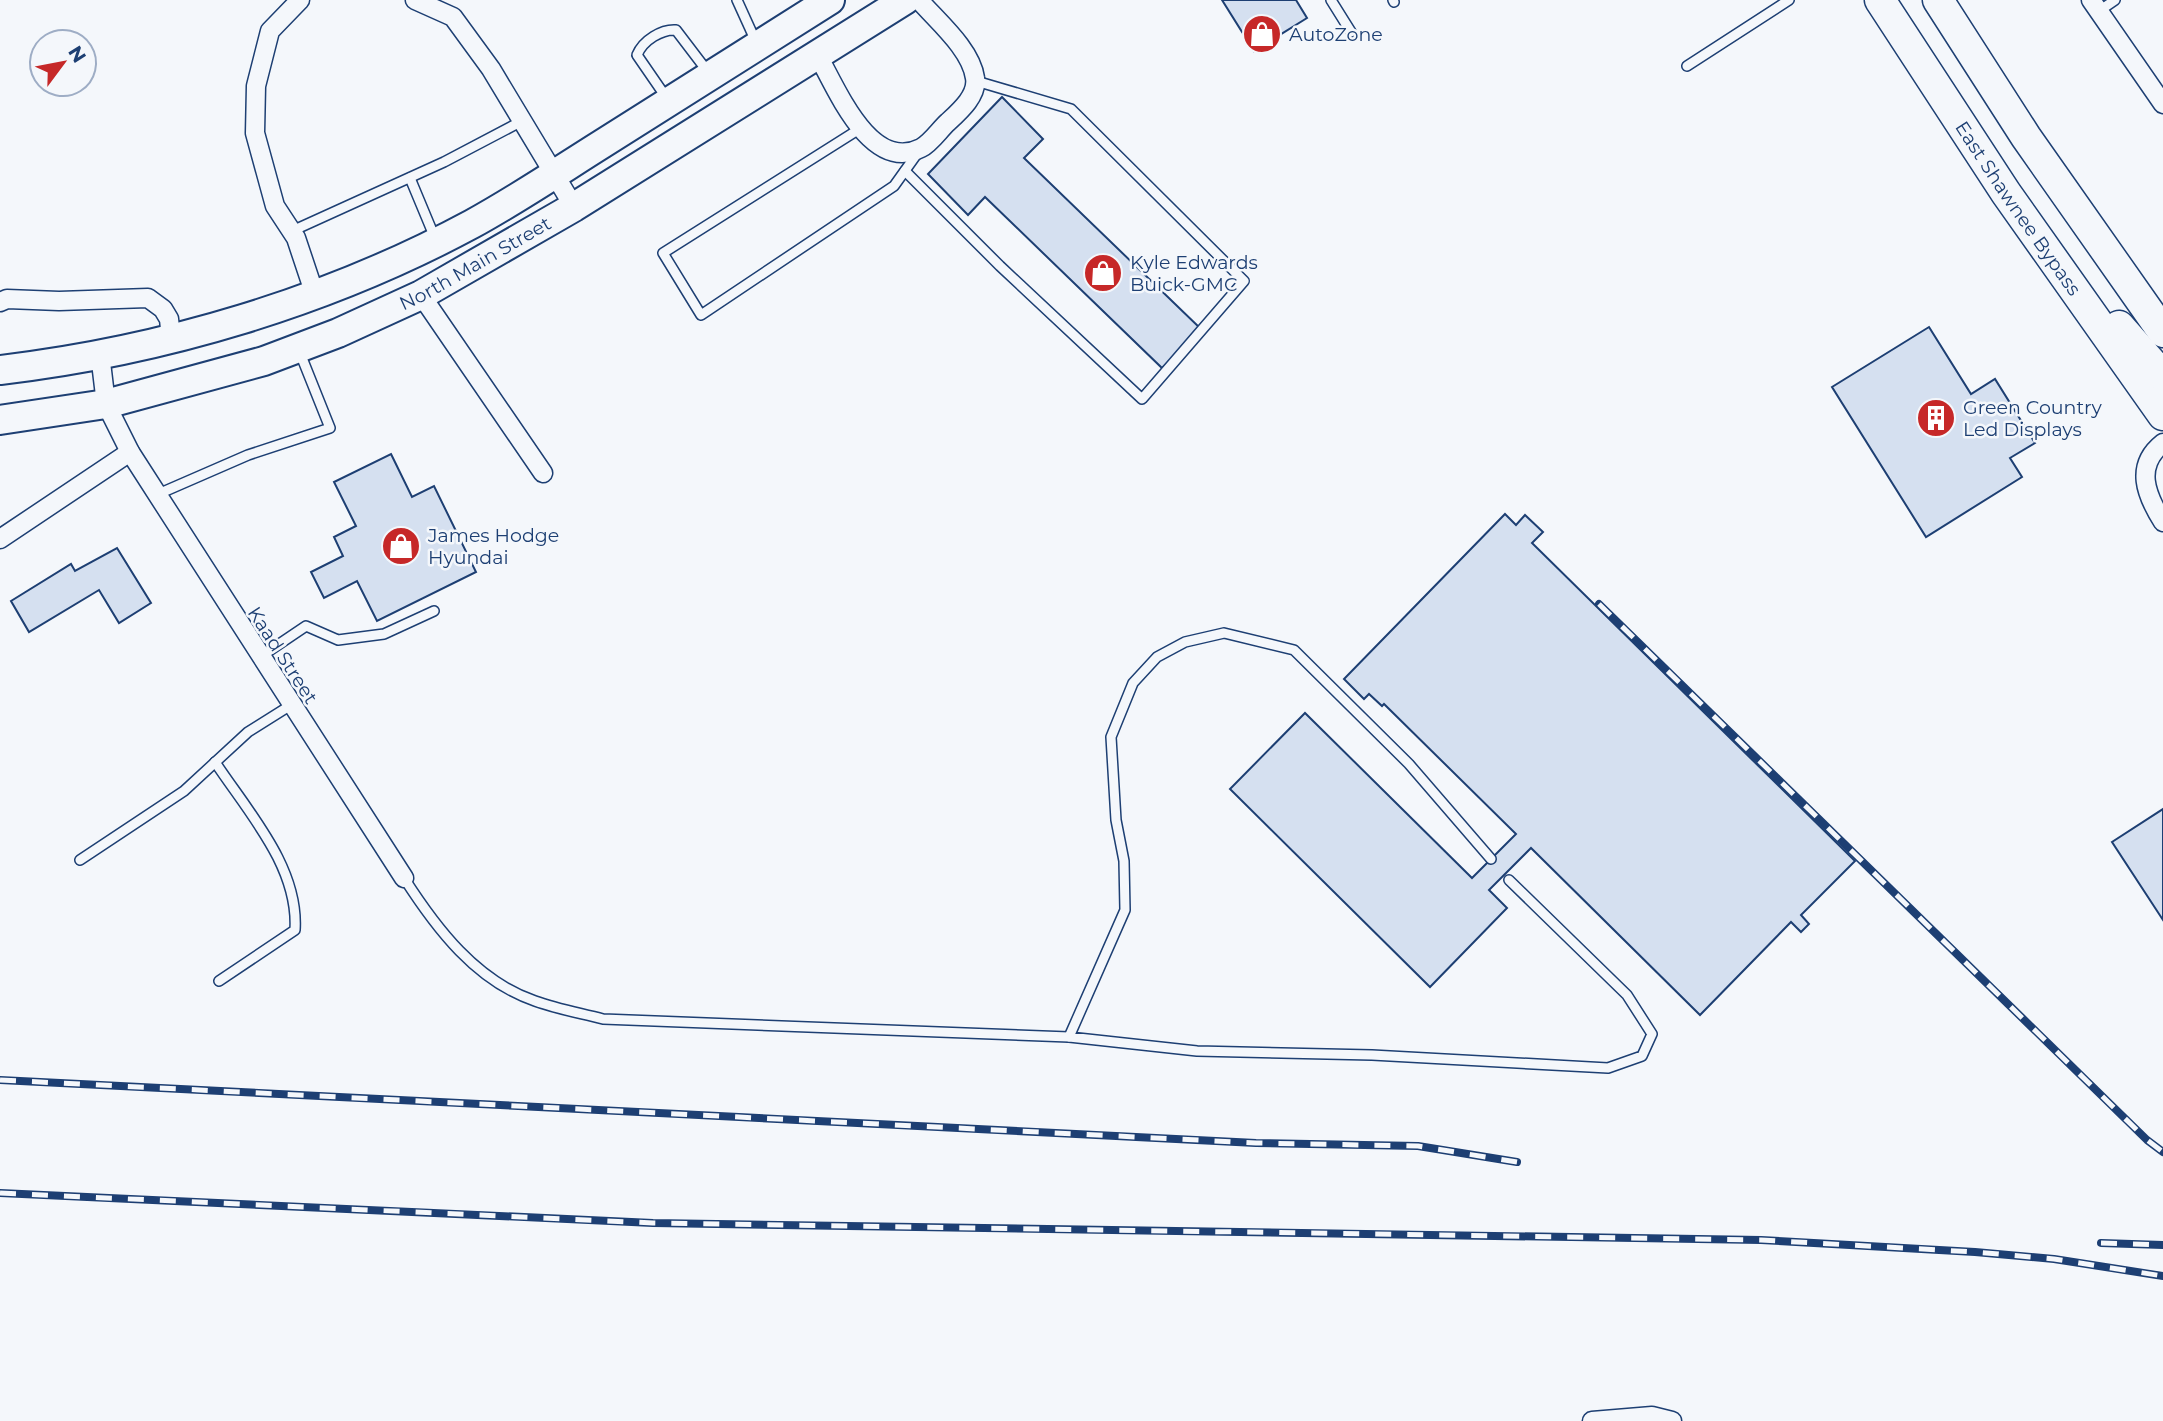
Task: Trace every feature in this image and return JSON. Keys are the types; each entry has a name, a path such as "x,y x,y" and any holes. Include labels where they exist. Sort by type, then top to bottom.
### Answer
{"highway":[{"name":"East Shawnee Bypass","path":"1880,0 2041,245 2163,415"},
{"path":"1938,0 2026,136 2163,332"},
{"path":"2041,245 2163,376"}],"main road":[{"name":"North Main Street","path":"0,370 100,354 172,338 315,295 471,225 830,0"},
{"name":"North Main Street","path":"0,420 106,404 264,361 421,295 574,206 905,0"}],"street":[{"path":"300,0 270,31 256,86 255,133 275,206 292,231 315,295"},
{"path":"415,0 453,17 491,69 574,206"},
{"path":"817,54 861,128 878,147 896,153 922,148 968,102 976,81 971,62 919,0"},
{"path":"2095,6 2163,104"},
{"path":"421,295 543,473"},
{"path":"0,302 7,299 59,301 148,298 163,309 169,319 172,338"},
{"name":"Kaad Street","path":"100,354 106,404 130,452 404,878"},
{"path":"2163,443 2154,450 2145,466 2145,486 2163,522"},
{"path":"0,539 130,452"},
{"path":"1592,1421 1652,1416 1672,1421"}],"lane":[{"path":"737,0 758,45"},
{"path":"1331,0 1351,32"},
{"path":"1687,66 1789,0"},
{"path":"2095,6 2115,0"},
{"path":"669,102 637,55 640,47 665,29 676,30 711,75"},
{"path":"905,171 1000,266 1142,399 1244,281 1071,109 976,81"},
{"path":"292,231 410,178 522,121"},
{"path":"861,128 663,253 701,315 894,186 922,148"},
{"path":"410,178 436,241"},
{"path":"156,495 248,455 330,428 299,348"},
{"path":"260,657 306,626 338,640 384,634 435,611"},
{"path":"1069,1037 1125,910 1124,862 1114,807 1111,737 1133,683 1157,657 1185,642 1224,633 1294,650 1409,764 1491,859"},
{"path":"80,860 184,791 248,732 291,705"},
{"path":"215,762 279,858 296,910 295,930 219,981"},
{"path":"404,878 422,907 472,966 533,1001 603,1019 1069,1037 1197,1051 1371,1055 1608,1069 1642,1056 1652,1034 1627,995 1509,880"}],"building":[{"name":"AutoZone","path":"1222,0 1296,0 1307,18 1254,51"},
{"name":"Kyle Edwards Buick-GMC","path":"1002,97 1043,139 1024,158 1202,330 1162,368 985,197 968,215 928,174"},
{"name":"Green Country Led Displays","path":"1929,327 1971,394 1995,379 2035,443 2010,458 2022,477 1926,537 1832,387"},
{"name":"James Hodge Hyundai","path":"391,454 412,497 434,486 476,572 377,621 357,581 324,598 311,572 343,556 334,537 356,526 334,482"},
{"path":"1505,514 1516,525 1525,515 1543,532 1532,543 1855,861 1801,915 1809,924 1801,932 1791,922 1700,1015 1531,848 1489,890 1507,908 1430,987 1230,789 1305,713 1472,878 1516,834 1384,704 1382,706 1369,694 1364,699 1344,679"},
{"path":"117,548 151,603 119,623 99,590 29,632 11,601 71,564 75,571"},
{"path":"2163,809 2163,920 2112,842"}],"railway":[{"path":"1599,604 2147,1140 2163,1152"},
{"path":"0,1080 1256,1143 1418,1146 1517,1162"},
{"path":"0,1193 653,1223 1761,1240 2054,1259 2163,1276"},
{"path":"2101,1243 2163,1245"}],"place":[{"name":"AutoZone","path":"1262,34"},
{"name":"Kyle Edwards Buick-GMC","path":"1103,273"},
{"name":"Green Country Led Displays","path":"1936,418"},
{"name":"James Hodge Hyundai","path":"401,546"}]}
